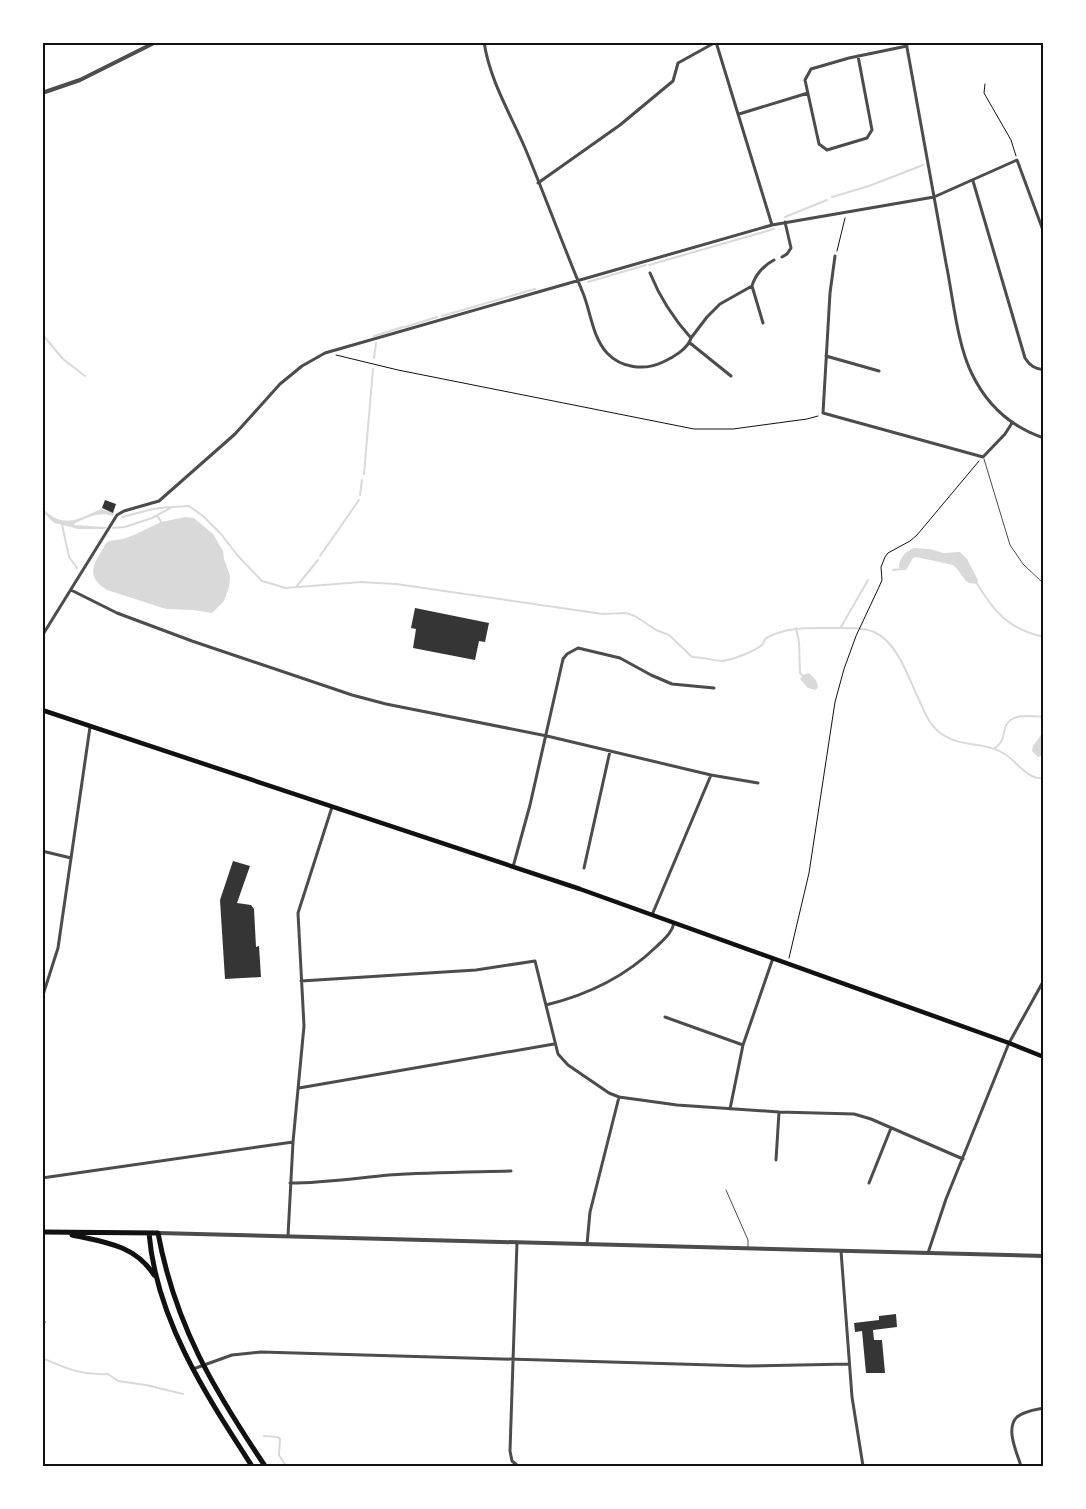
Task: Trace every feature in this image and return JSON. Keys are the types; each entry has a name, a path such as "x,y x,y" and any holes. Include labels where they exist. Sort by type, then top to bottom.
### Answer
{"main road":[{"path":"42,710 513,866 1044,1057"},
{"path":"42,1232 158,1233 172,1294 182,1321 225,1405 265,1466"},
{"path":"61,1232 119,1245 129,1250 151,1270 158,1284"},
{"path":"149,1233 150,1251 158,1284 170,1319 193,1369 252,1466"}],"street":[{"path":"42,92 80,80 156,42"},
{"path":"484,42 492,76 525,149 577,281 584,294 595,334 607,352 616,360 629,366 651,366 670,359 690,343 691,338 707,317 720,304 752,286"},
{"path":"538,183 620,125 673,81 678,63 716,42 772,225"},
{"path":"858,56 872,130 867,138 827,150 819,144 805,80 811,69 858,56 907,44 959,330 968,365 977,383 996,410 1023,430 1044,438"},
{"path":"739,114 808,93"},
{"path":"42,636 117,515 124,510 159,501 235,434 280,384 302,366 325,353 772,225 934,197 1016,160 1044,233"},
{"path":"973,181 1025,358 1029,365 1036,369 1044,370"},
{"path":"782,257 791,248 785,222"},
{"path":"835,256 830,293 824,413 983,456 1005,434 1012,423"},
{"path":"764,323 752,286 758,273 774,260"},
{"path":"650,273 664,302 677,322 691,338"},
{"path":"690,343 731,376"},
{"path":"826,356 879,371"},
{"path":"70,590 117,613 184,638 352,695 386,704 547,736 711,775 758,783"},
{"path":"513,866 547,736 563,659 567,654 578,648 620,658 672,684 714,688"},
{"path":"42,998 58,948 90,727"},
{"path":"584,868 610,751"},
{"path":"652,915 711,775"},
{"path":"288,1236 293,1142 304,1026 298,913 332,807"},
{"path":"42,851 71,858"},
{"path":"546,1005 570,999 615,978 648,954 670,934 674,923"},
{"path":"730,1109 743,1045 773,958"},
{"path":"302,981 476,970 535,961 558,1054 568,1065 609,1093 619,1097 677,1106 854,1114 871,1119 962,1159"},
{"path":"928,1253 946,1199 1009,1043 1044,980"},
{"path":"665,1017 743,1045"},
{"path":"299,1088 554,1044"},
{"path":"587,1244 590,1212 619,1097"},
{"path":"776,1160 779,1112"},
{"path":"869,1183 891,1128"},
{"path":"42,1178 293,1142"},
{"path":"290,1183 319,1183 405,1174 511,1171"},
{"path":"158,1233 1044,1256"},
{"path":"517,1242 510,1451 512,1461 518,1466"},
{"path":"841,1251 849,1364 863,1466"},
{"path":"193,1369 232,1355 254,1352 747,1366 849,1364"},
{"path":"1021,1466 1012,1432 1012,1425 1016,1418 1025,1413 1044,1408"}],"lane":[{"path":"983,456 1010,545 1023,564 1044,584"},
{"path":"726,1190 748,1240 748,1248"}],"path":[{"path":"985,84 984,93 1011,140 1016,160"},
{"path":"835,256 845,211"},
{"path":"325,353 398,370 694,430 733,429 807,420 824,413"},
{"path":"789,959 809,873 835,702 856,636 882,580 881,567 888,553 917,535 983,456"}],"shaded area":[{"path":"42,508 50,515 64,521 78,519 101,509 114,513 113,516 103,514 93,516 74,525 107,527 105,529 78,529 54,523 43,512"},
{"path":"185,517 194,518 213,534 223,551 230,576 229,587 224,601 212,613 166,609 107,590 95,579 93,568 106,543 134,535 161,522"},
{"path":"914,548 930,549 943,553 960,552 967,559 978,580 977,584 969,583 965,580 953,565 916,557 913,558 906,570 902,570 899,564 902,558 908,551"},
{"path":"809,673 816,680 818,687 816,690 808,688 800,679"},
{"path":"1043,732 1043,755 1038,757 1032,751 1033,746"}],"building":[{"path":"105,500 116,504 113,513 102,508"},
{"path":"415,608 489,623 485,642 479,641 475,660 413,648 416,629 411,628"},
{"path":"233,861 250,866 237,903 251,905 254,909 256,947 259,946 261,977 225,979 220,900"},
{"path":"896,1314 897,1327 873,1330 874,1340 882,1340 885,1373 866,1373 862,1331 855,1332 854,1323 879,1320 879,1316"}],"waterway":[{"path":"832,197 869,186 923,165"},
{"path":"785,217 827,200"},
{"path":"649,265 774,229"},
{"path":"588,282 646,265"},
{"path":"442,316 535,289"},
{"path":"405,327 437,317"},
{"path":"374,336 403,327"},
{"path":"42,334 63,359 85,376"},
{"path":"374,358 376,343"},
{"path":"364,474 373,369"},
{"path":"360,495 362,480"},
{"path":"320,556 359,500"},
{"path":"113,528 125,527 152,518 172,507 189,506 203,516 221,534 238,556 262,581 286,588 361,582 396,584 603,614 626,613 669,635 692,657 717,661 748,653 762,645 766,638 789,630 804,628 869,630 882,637 896,652 927,717 939,732 955,741 998,750 1028,774 1033,777 1044,778"},
{"path":"122,517 169,507"},
{"path":"157,515 161,522"},
{"path":"62,524 69,557 77,568"},
{"path":"296,587 318,560"},
{"path":"893,570 902,569"},
{"path":"841,627 868,580"},
{"path":"976,582 989,602 1003,618 1031,634 1044,637"},
{"path":"796,628 799,642 800,673 803,676"},
{"path":"995,748 1001,742 1005,728 1011,719 1021,716 1044,717"},
{"path":"42,1358 74,1370 90,1374 108,1374 118,1381 146,1385 183,1394"},
{"path":"264,1436 278,1437 280,1439 279,1455 286,1466"}]}
